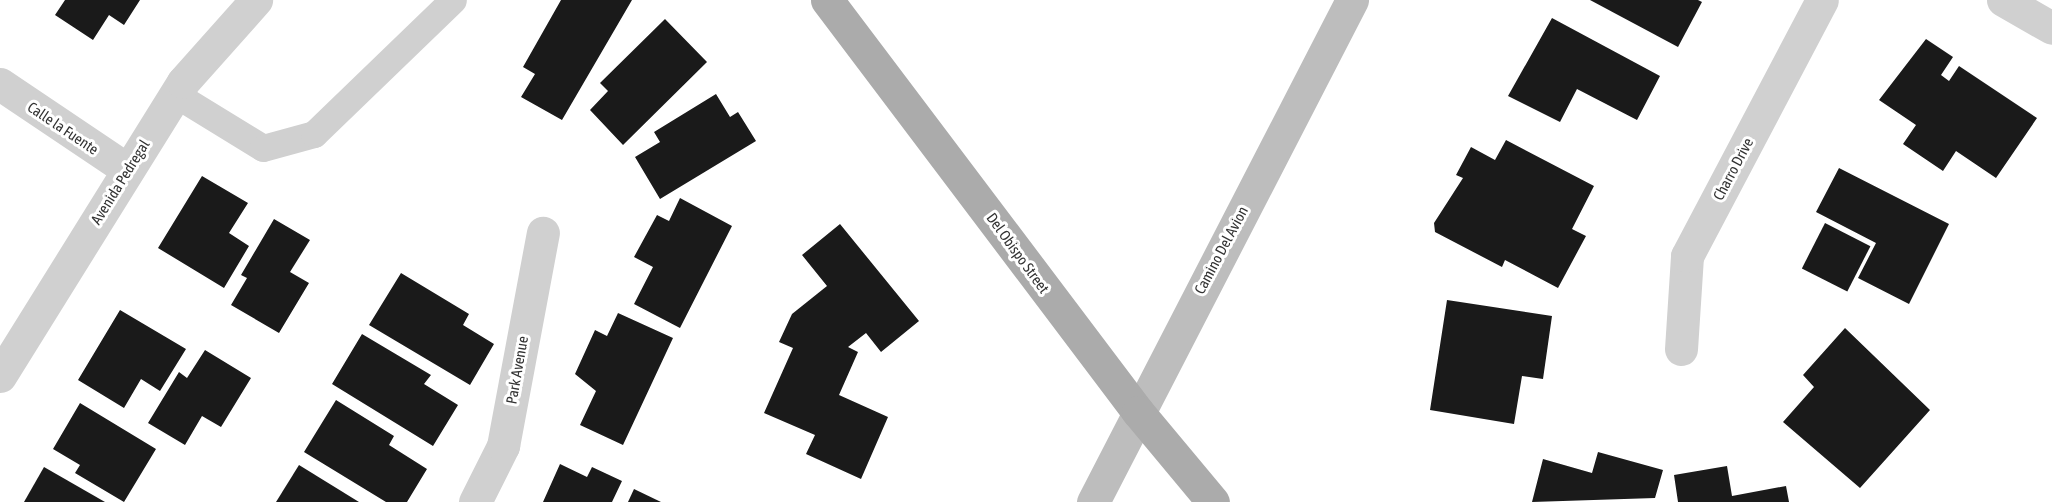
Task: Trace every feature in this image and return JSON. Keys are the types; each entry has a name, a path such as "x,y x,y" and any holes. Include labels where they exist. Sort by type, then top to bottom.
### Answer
{"main road":[{"name":"Del Obispo Street","path":"827,0 1137,412 1213,502"},
{"name":"Camino Del Avion","path":"1093,502 1137,412 1352,0"}],"street":[{"name":"Avenida Pedregal","path":"0,376 175,94 256,0"},
{"name":"Charro Drive","path":"1681,349 1687,256 1822,0"},
{"path":"2003,0 2052,28"},
{"name":"Calle la Fuente","path":"0,84 128,170"},
{"name":"Park Avenue","path":"475,502 503,446 543,233"}],"lane":[{"path":"175,94 263,148 314,134 453,0"}],"building":[{"path":"65,0 140,0 124,25 109,15 93,40 55,15"},
{"path":"561,0 632,0 562,120 521,97 535,74 523,67"},
{"path":"1590,0 1698,0 1702,2 1678,47"},
{"path":"1552,18 1660,76 1637,120 1577,89 1560,122 1508,96"},
{"path":"665,19 707,62 623,145 590,110 608,91 600,83"},
{"path":"1926,39 1953,57 1941,75 1949,81 1959,66 2037,118 1996,178 1956,151 1943,171 1903,144 1916,125 1879,100"},
{"path":"716,94 730,117 738,112 756,141 660,199 635,157 660,142 654,132"},
{"path":"1506,140 1594,186 1572,229 1586,236 1558,288 1505,260 1502,267 1435,232 1434,223 1463,178 1456,175 1471,147 1495,160"},
{"path":"1839,168 1949,224 1909,304 1858,278 1876,243 1816,212"},
{"path":"202,176 248,203 229,233 249,246 224,288 158,248"},
{"path":"680,198 732,226 680,328 634,304 653,267 634,257 657,215 669,221"},
{"path":"274,219 310,240 290,272 309,283 279,333 231,305 247,278 241,275"},
{"path":"1825,223 1870,246 1847,292 1802,268"},
{"path":"840,224 919,321 881,352 866,333 848,347 858,352 839,395 888,417 861,479 806,454 815,435 764,413 793,348 779,342 792,314 827,286 802,255"},
{"path":"401,273 469,314 463,325 494,344 470,385 369,325"},
{"path":"1447,300 1552,316 1543,379 1522,376 1514,424 1430,410"},
{"path":"120,310 186,349 160,391 141,379 124,408 78,380"},
{"path":"618,313 673,338 623,445 580,425 596,391 575,374 595,330 607,336"},
{"path":"1845,328 1930,410 1860,488 1783,422 1814,387 1803,375"},
{"path":"362,334 431,375 424,384 458,405 433,446 332,384"},
{"path":"205,350 251,378 221,427 202,416 185,445 148,423 179,372 187,378"},
{"path":"336,400 394,436 389,445 427,469 407,502 386,502 304,452"},
{"path":"80,403 156,449 124,502 75,473 80,465 53,449"},
{"path":"1598,452 1663,470 1655,498 1532,502 1543,459 1592,473"},
{"path":"560,464 587,477 592,467 622,481 612,502 543,502"},
{"path":"299,465 359,502 276,502"},
{"path":"1727,466 1732,496 1786,486 1789,502 1678,502 1674,475"},
{"path":"44,467 105,502 24,502"},
{"path":"634,489 661,502 628,502"}]}
